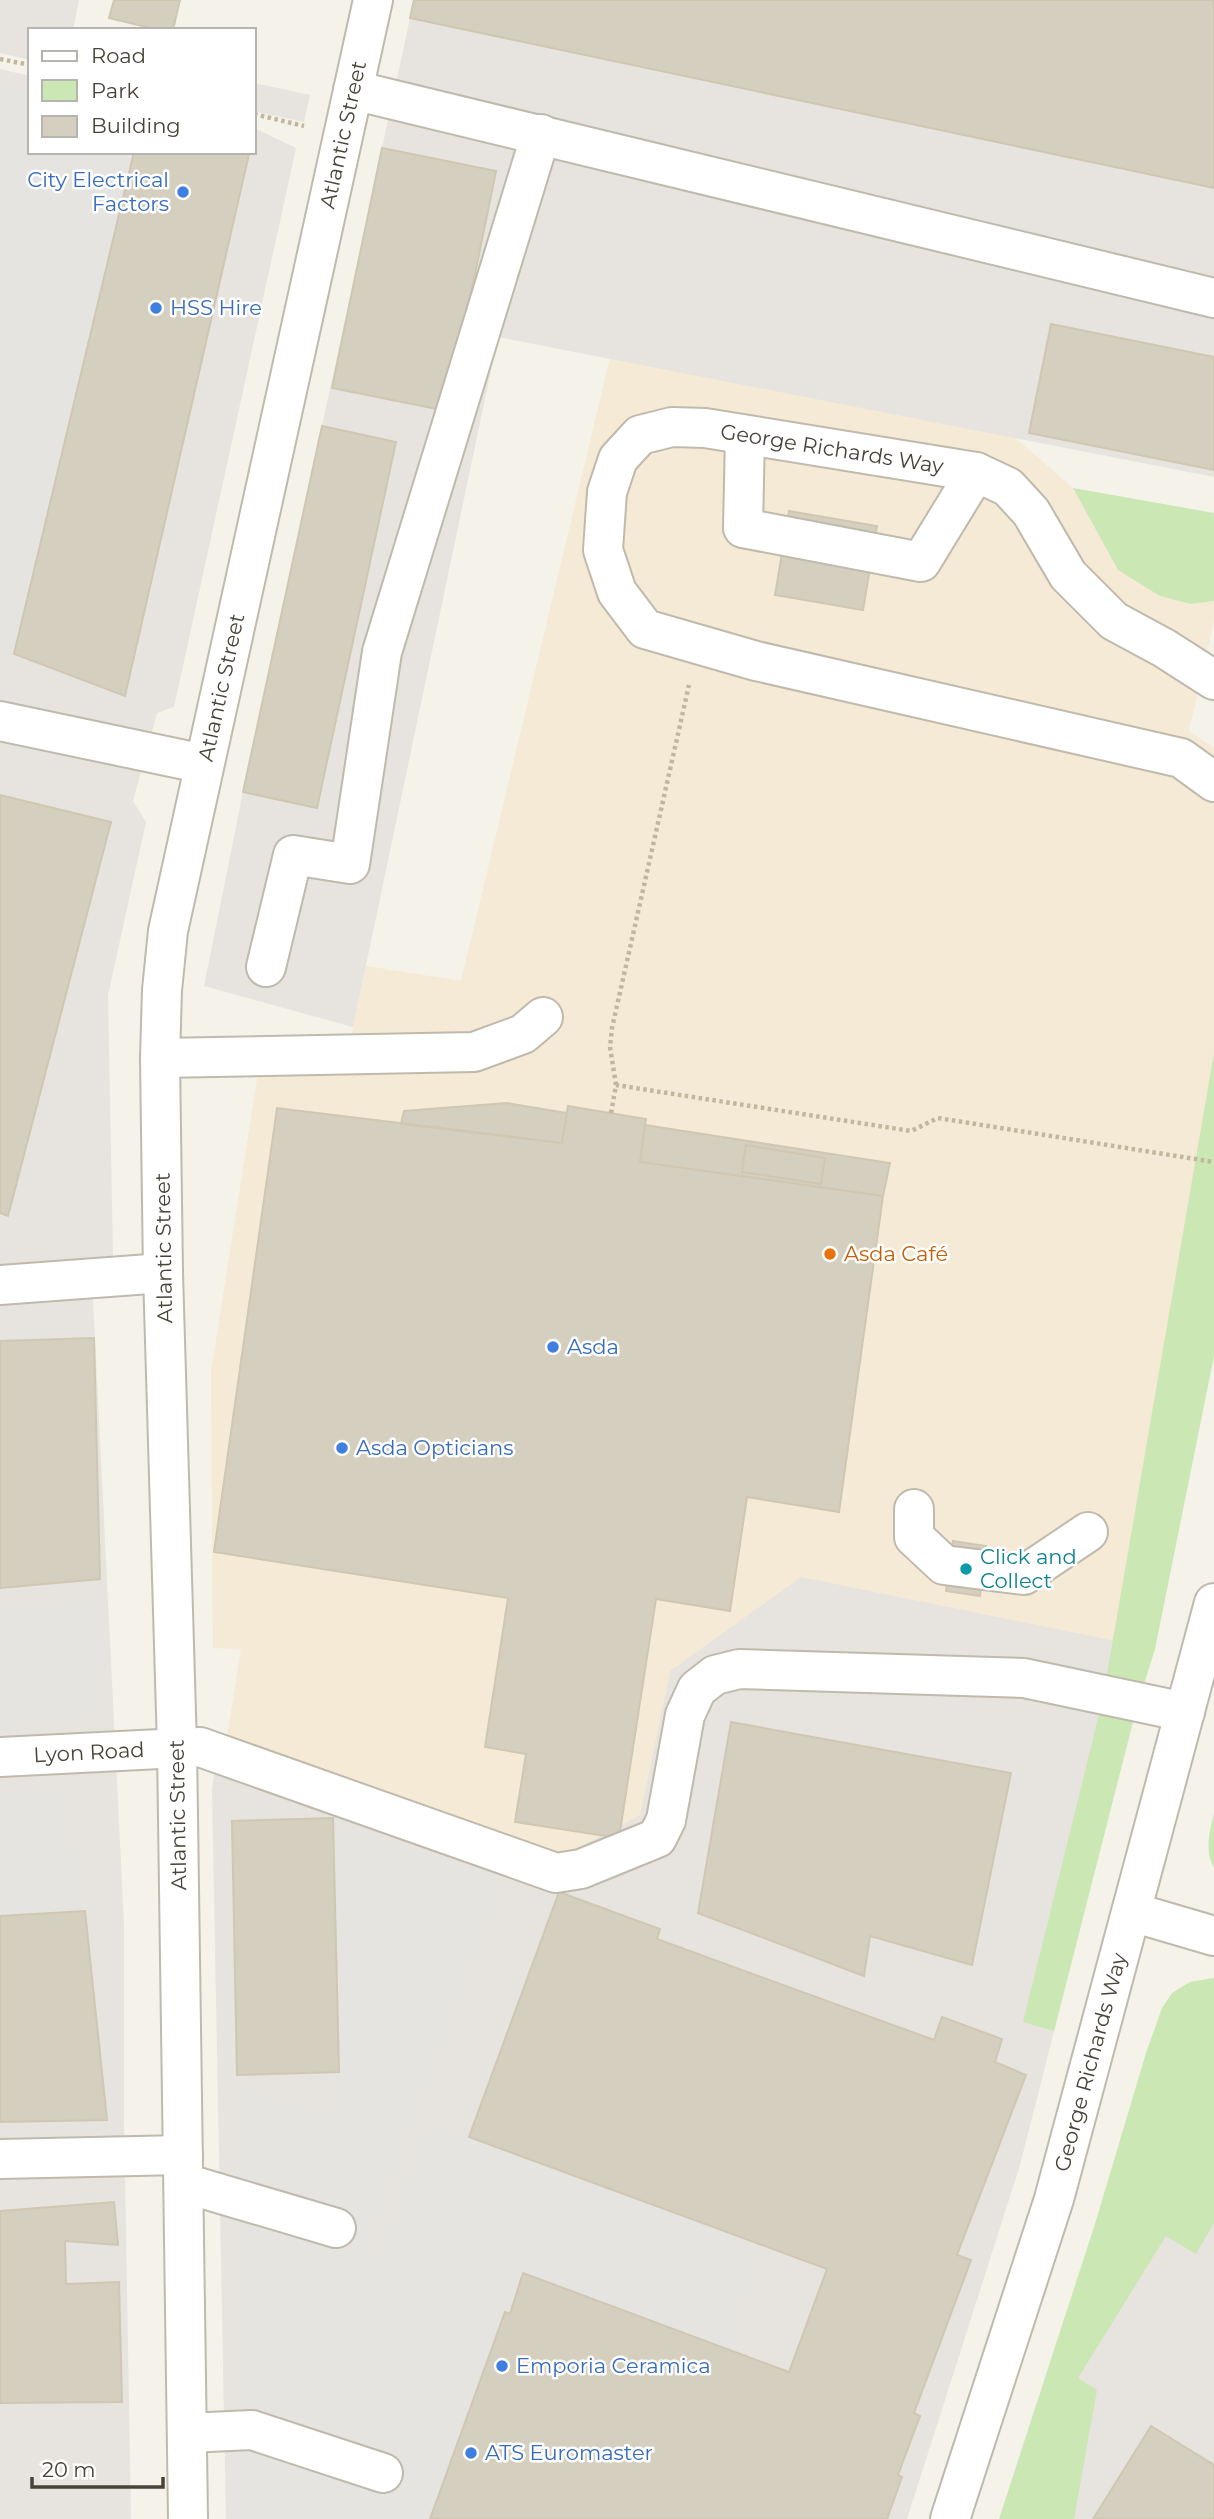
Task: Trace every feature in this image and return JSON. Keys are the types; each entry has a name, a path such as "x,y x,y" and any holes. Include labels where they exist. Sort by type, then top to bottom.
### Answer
{"street":[{"name":"Atlantic Street","path":"188,2519 177,1747 163,1273 160,1058 162,989 168,931 373,0"},
{"path":"354,90 1214,298"},
{"path":"265,967 293,855 350,864 382,652 541,134"},
{"name":"George Richards Way","path":"698,644 645,629 617,592 603,550 607,492 618,459 640,435 672,428 705,428 976,472 1008,487 1031,512 1068,575 1114,621 1164,648 1214,680"},
{"path":"745,435 743,528 921,562 976,472"},
{"path":"698,644 757,661 1181,758 1214,782"},
{"name":"George Richards Way","path":"1164,648 1214,647"},
{"path":"0,721 204,764"},
{"path":"160,1058 474,1052 523,1034 543,1017"},
{"path":"0,1285 163,1273"},
{"path":"914,1509 914,1537 944,1565 1024,1575 1088,1532"},
{"name":"George Richards Way","path":"950,2519 1054,2199 1214,1603"},
{"name":"Lyon Road","path":"0,1757 200,1747 556,1873 581,1869 656,1838 666,1820 685,1715 697,1689 715,1675 739,1669 1024,1678 1185,1712"},
{"path":"1132,1912 1214,1936"},
{"path":"0,2159 184,2169 336,2228"},
{"path":"187,2432 252,2430 383,2473"}],"path":[{"path":"0,58 28,65"},
{"path":"611,1113 616,1085 610,1047 612,1028 698,644"},
{"path":"616,1085 911,1131 938,1118 1214,1162"}],"shaded area":[{"path":"0,0 79,0 73,28 28,28 28,60 0,53"},
{"path":"414,0 1214,0 1214,477 498,337 353,1027 204,986 243,792"},
{"path":"0,69 28,76 28,154 256,154 256,129 296,148 174,707 157,713 133,801 146,822 108,995 113,1258 91,1259 124,1924 124,2119 131,2519 0,2519"},
{"path":"0,82 28,91 28,154 134,154 14,654 0,652"},
{"path":"256,83 310,95 304,122 256,111"},
{"path":"610,358 1013,436 1073,488 1118,570 1191,604 1214,601 1214,621 1189,731 1214,748 1214,1285 1155,1649 670,1671 640,1815 562,1856 226,1743 241,1649 213,1648 211,1372 258,1073 347,1069 366,966 461,981"},
{"path":"801,1577 1155,1649 1138,1701 1020,2165 907,2519 226,2519 212,1790 214,1774 235,1775 562,1856 640,1815 670,1671"},
{"path":"101,1601 98,1715 0,1729 0,1605"},
{"path":"68,1786 85,1911 0,1916 0,1788"},
{"path":"331,1824 507,1876 365,2257 375,2259 426,2120 766,2247 730,2350 523,2274 430,2519 235,2519 235,2085 328,2114 339,2072"},
{"path":"1214,2016 1214,2519 1014,2519"}],"green space":[{"path":"1073,488 1214,513 1214,601 1191,604 1160,596 1118,570"},
{"path":"1214,1053 1214,1356 1155,1649 1143,1687 1106,1680"},
{"path":"1099,1715 1133,1722 1054,2031 1023,2022"},
{"path":"1214,1813 1214,1867 1209,1848"},
{"path":"1214,1978 1214,2223 1196,2254 1166,2236 1078,2378 1097,2390 1074,2519 999,2519 1162,2008 1172,1993 1190,1982"}],"building":[{"path":"114,0 180,0 173,28 151,28 109,18"},
{"path":"414,0 1214,0 1214,188 410,18"},
{"path":"382,148 496,171 447,411 332,388"},
{"path":"134,154 249,154 125,696 14,654"},
{"path":"1051,324 1214,357 1214,470 1029,433"},
{"path":"322,426 396,442 317,808 243,792"},
{"path":"789,511 877,526 863,610 775,595"},
{"path":"0,795 111,822 8,1216 0,1213"},
{"path":"507,1103 567,1113 562,1143 401,1124 404,1111"},
{"name":"Asda","path":"568,1106 646,1119 640,1162 883,1196 839,1512 747,1497 730,1611 656,1599 619,1838 515,1822 526,1754 485,1747 508,1598 214,1552 277,1108 562,1143"},
{"path":"645,1125 890,1163 883,1196 640,1162"},
{"path":"746,1145 825,1158 821,1184 742,1172"},
{"path":"94,1338 100,1579 0,1588 0,1341"},
{"name":"Click and Collect","path":"953,1541 986,1546 980,1596 946,1591"},
{"path":"731,1722 1011,1773 972,1965 870,1936 864,1976 698,1913"},
{"path":"333,1818 339,2072 237,2075 232,1821"},
{"path":"559,1892 660,1929 657,1939 934,2040 942,2017 1002,2039 995,2062 1026,2075 957,2255 971,2260 914,2413 920,2416 898,2475 902,2477 887,2519 430,2519 505,2312 510,2314 523,2273 789,2372 827,2269 469,2137"},
{"path":"85,1911 107,2120 0,2122 0,1916"},
{"path":"114,2202 118,2245 65,2241 66,2284 119,2282 122,2402 0,2403 0,2211"},
{"path":"1151,2426 1214,2465 1214,2519 1093,2519"}],"place":[{"name":"City Electrical Factors","path":"183,192"},
{"name":"HSS Hire","path":"156,308"},
{"name":"Asda Café","path":"830,1254"},
{"name":"Asda","path":"553,1347"},
{"name":"Asda Opticians","path":"342,1448"},
{"name":"Click and Collect","path":"966,1569"},
{"name":"Emporia Ceramica","path":"502,2366"},
{"name":"ATS Euromaster","path":"471,2453"}]}
